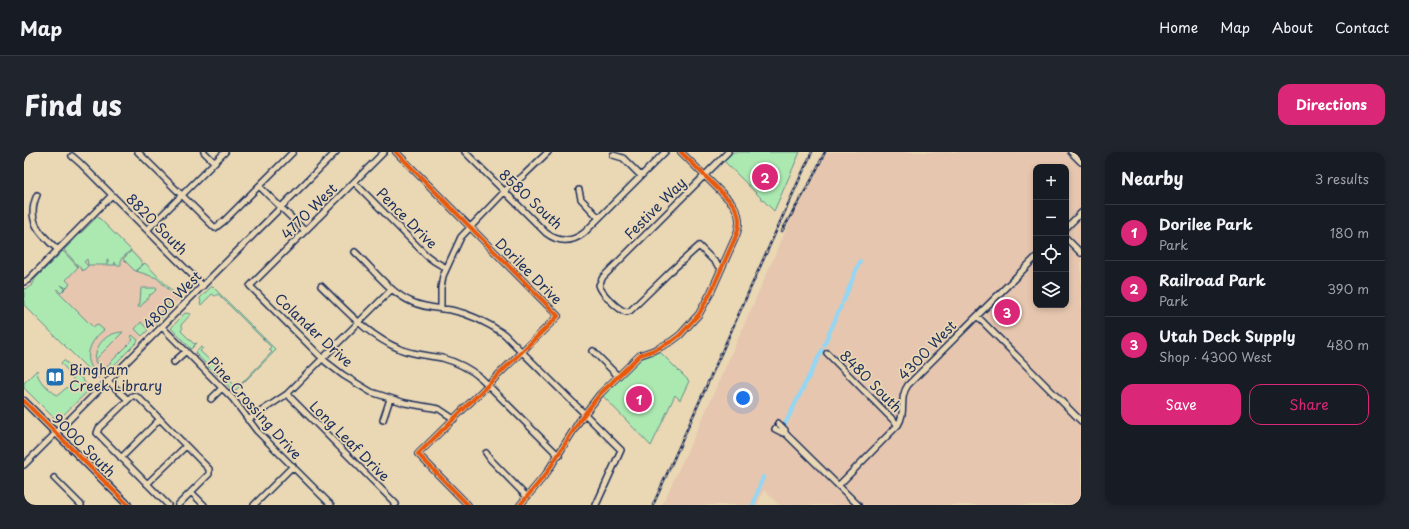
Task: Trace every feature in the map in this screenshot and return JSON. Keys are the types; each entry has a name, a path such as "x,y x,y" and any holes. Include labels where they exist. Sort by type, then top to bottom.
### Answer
{"main road":[{"name":"9000 South","path":"24,401 128,505"}],"street":[{"path":"138,152 215,228 224,221 293,152"},
{"path":"204,152 215,162"},
{"path":"147,230 225,152"},
{"name":"4800 West","path":"24,465 336,152"},
{"name":"4770 West","path":"250,286 384,152"},
{"name":"Dorilee Drive","path":"396,152 558,316 418,454 468,505"},
{"name":"8580 South","path":"465,152 546,232 556,239 566,241 574,240 599,218"},
{"path":"578,190 581,199 599,218 665,152"},
{"path":"520,505 546,474 584,414 600,394 640,355 664,346 680,335 691,324 705,304 739,228 740,219 736,208 680,152"},
{"name":"Festive Way","path":"721,268 699,246 670,272 630,312 622,310 600,288 600,282 603,277 728,152"},
{"path":"1071,152 1081,162"},
{"path":"441,308 442,282 446,268 458,241 505,191 523,176 544,153"},
{"path":"614,155 623,158 641,176"},
{"name":"8820 South","path":"72,156 80,162 203,286"},
{"name":"Pence Drive","path":"354,182 426,255 446,268"},
{"path":"259,186 305,232"},
{"path":"37,195 32,207 34,221 41,234 57,250"},
{"path":"24,282 28,280 112,195"},
{"path":"1069,225 1081,213"},
{"path":"1069,241 1081,253"},
{"path":"355,252 401,296 414,303 427,307 441,308 467,314 485,322 504,334 621,450 596,505"},
{"name":"4300 West","path":"839,485 898,425 902,419 904,411 902,399 903,391 908,385 1033,260"},
{"name":"Colander Drive","path":"250,286 323,359 356,384 390,399 439,409 454,419"},
{"path":"321,286 359,323 381,340 402,350 455,362 468,368 488,385 558,456"},
{"path":"248,420 287,394 392,289"},
{"path":"976,316 1081,421"},
{"name":"Pine Crossing Drive","path":"162,326 236,402 248,420 328,504"},
{"path":"174,362 186,351"},
{"path":"593,351 618,376"},
{"name":"8480 South","path":"827,353 898,425"},
{"path":"108,381 129,398"},
{"path":"211,399 222,388"},
{"name":"Long Leaf Drive","path":"287,394 395,504"},
{"path":"168,505 100,437 97,432 99,428 129,398 135,396 139,398 208,467 210,472 207,476 178,505"},
{"path":"383,420 390,399"},
{"path":"121,458 160,419"},
{"path":"778,423 785,430 785,433 858,505"},
{"path":"775,429 785,433"},
{"path":"147,484 186,446"},
{"path":"486,453 527,497"},
{"path":"254,505 293,466"},
{"path":"54,478 81,505"},
{"path":"191,492 204,505"}],"shaded area":[{"path":"823,152 1078,152 1081,155 1081,505 779,505 764,490 757,505 662,505 701,422 791,219 817,173 814,171"},
{"path":"98,216 180,299 99,380 24,305 24,289 32,285 37,278"}],"green space":[{"path":"731,152 800,152 774,211 723,160"},
{"path":"97,217 131,250 121,259 121,265 108,265 107,259 107,265 88,265 87,259 84,262 88,266 83,271 64,250"},
{"path":"63,251 78,267 66,280 70,284 66,288 61,285 65,289 61,293 57,289 56,290 93,327 97,324 104,330 93,341 89,351 89,361 92,369 99,376 97,378 24,305 24,289 32,286 35,279"},
{"path":"131,251 143,264 135,271 123,259"},
{"path":"145,263 180,299 178,299 157,278 136,271"},
{"path":"212,286 276,350 234,392 223,380 229,375 228,378 234,385 238,382 241,384 272,352 269,349 271,347 218,294 215,296 212,294 201,305 200,298"},
{"path":"141,288 157,289 149,295 150,296 140,307 138,307 140,303"},
{"path":"170,300 173,305 156,323 152,324 149,321 149,318 153,320 169,304 167,301"},
{"path":"185,313 191,314 181,325 183,327 181,331 194,344 197,343 191,349 171,328"},
{"path":"141,322 148,330 142,336 135,329"},
{"path":"123,332 96,359 98,362 97,364 95,362 95,356 102,341 106,337"},
{"path":"132,335 138,340 137,342 106,373 101,367 102,366 105,368 133,340 131,337"},
{"path":"201,347 203,348 200,351 223,373 226,372 219,377 195,353"},
{"path":"660,352 689,381 680,400 675,395 651,446 603,396 640,359"},
{"path":"64,360 90,389 60,418 55,419 24,388 24,383 37,370 37,374 41,381 56,395 58,395 70,385 73,380 73,377 61,363"}],"waterway":[{"path":"843,302 860,261"},
{"path":"824,345 841,306"},
{"path":"784,426 822,350"},
{"path":"753,505 763,477"}],"railway":[{"path":"653,505 812,152"},
{"path":"782,231 811,181 825,152"}],"cycle path":[{"path":"396,152 558,316 418,454 468,505"},
{"path":"520,505 546,474 580,420 600,394 640,355 657,349 680,335 699,314 711,292 736,236 739,227 739,219 737,211 732,203 681,152"},
{"path":"24,401 128,505"}],"place":[{"name":"Railroad Park","path":"765,177"},
{"name":"Utah Deck Supply","path":"1007,312"},
{"name":"Bingham Creek Library","path":"55,377"},
{"name":"Dorilee Park","path":"639,399"}]}
